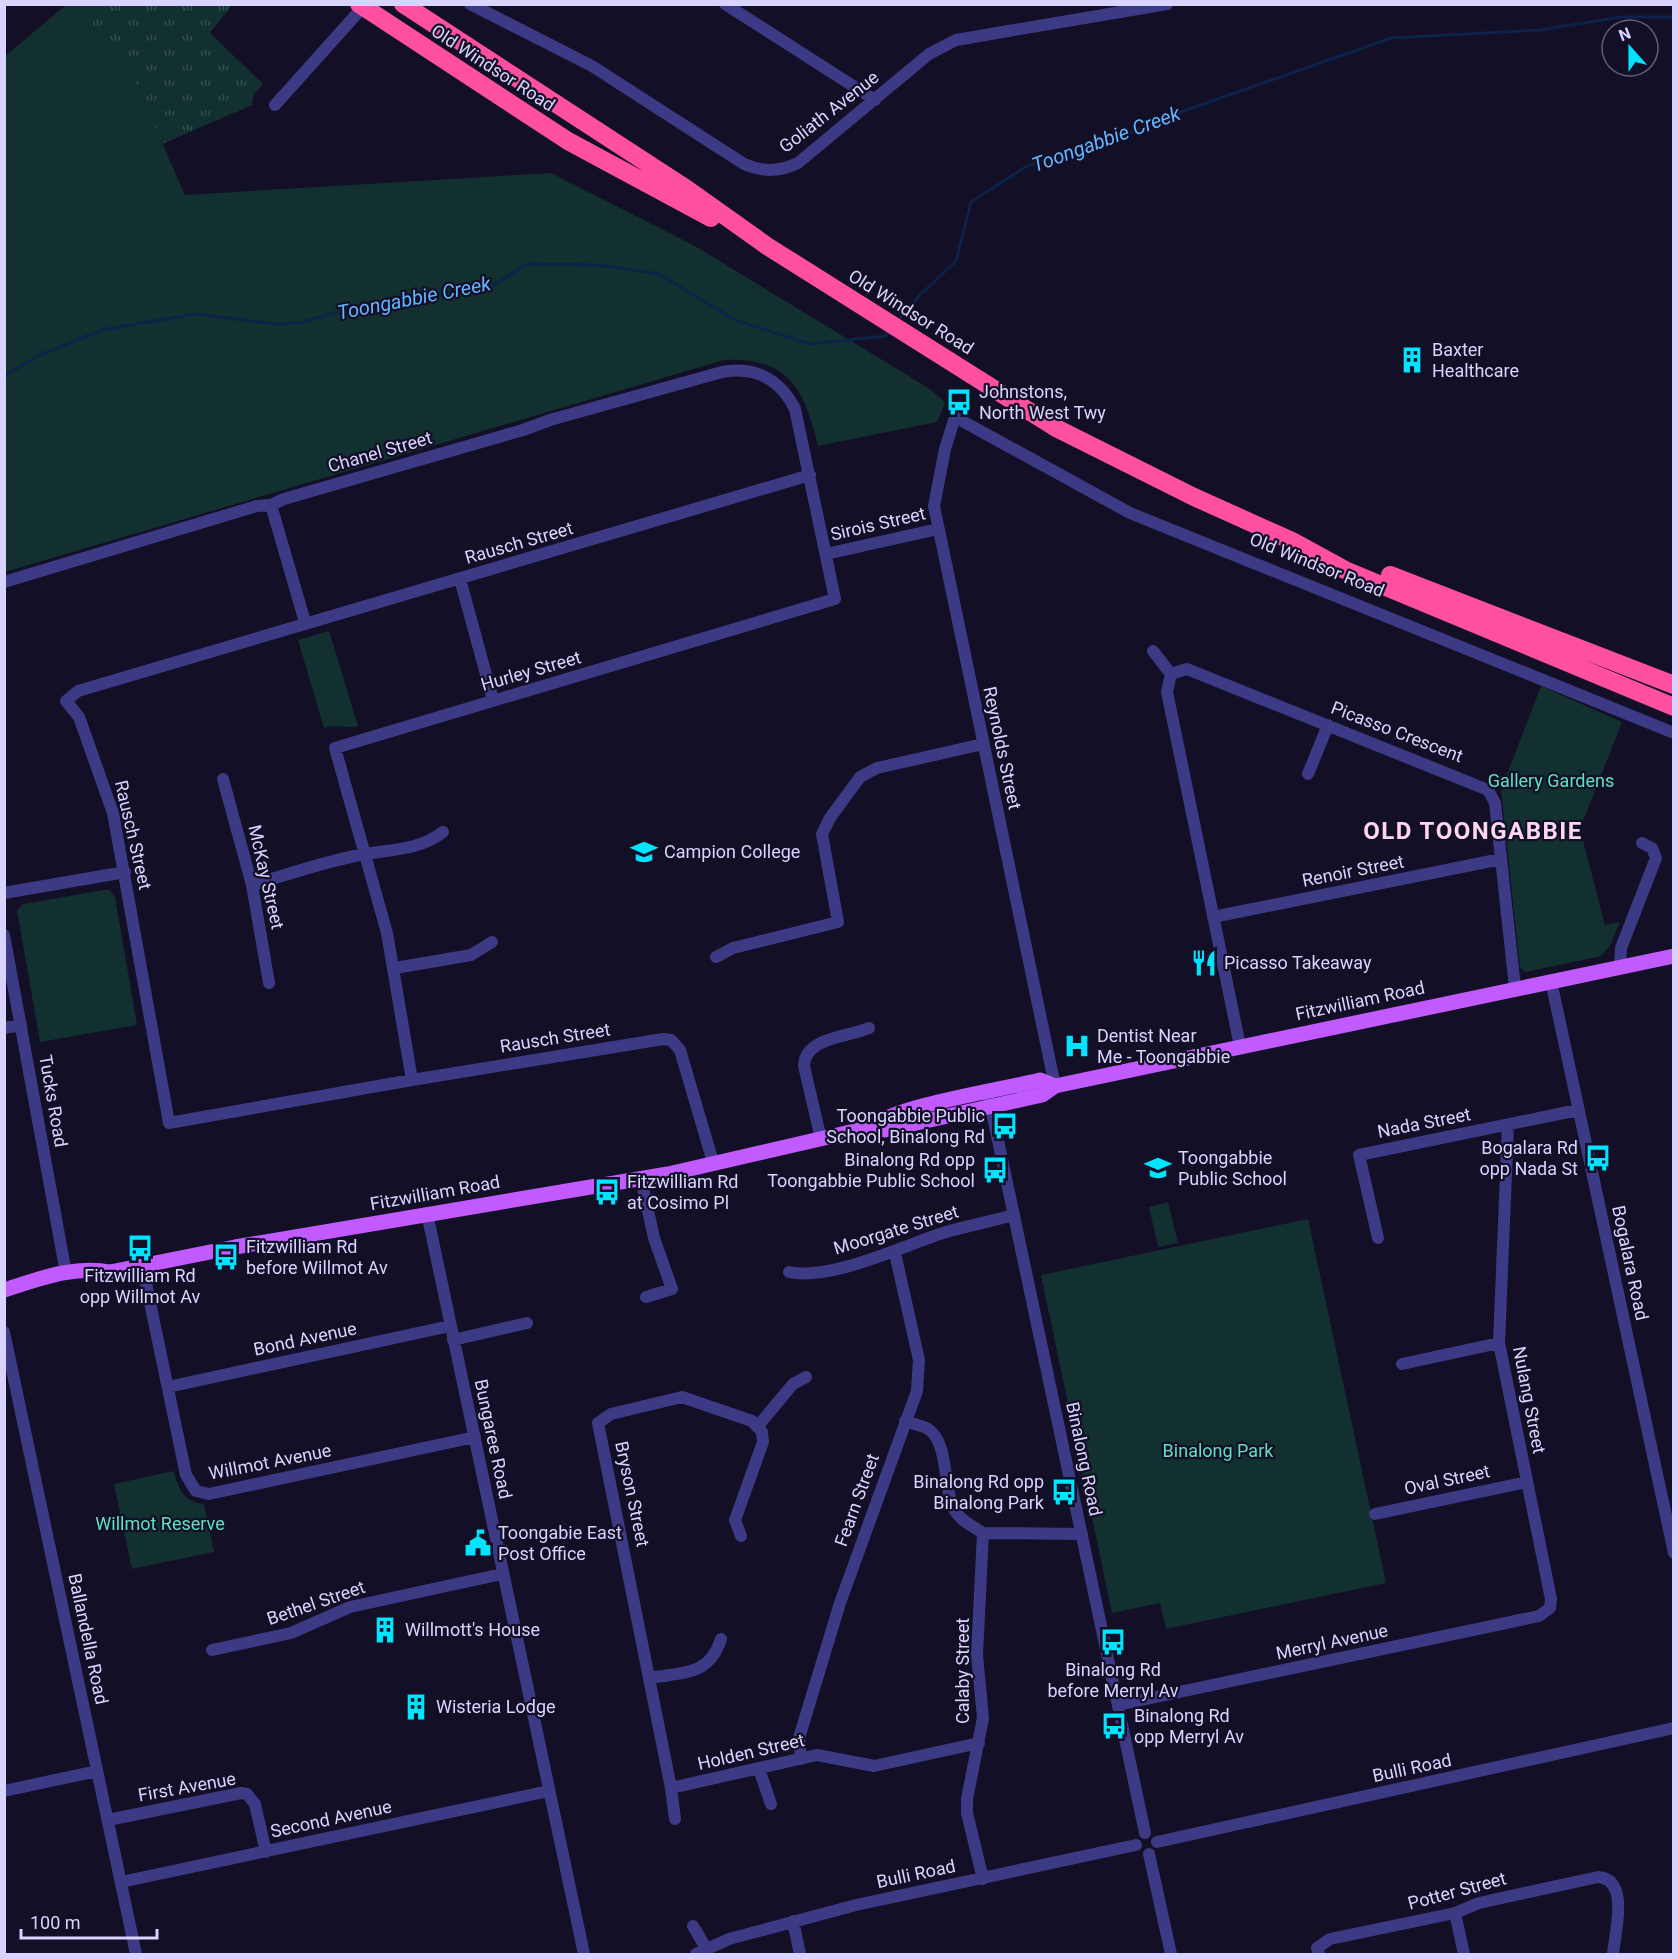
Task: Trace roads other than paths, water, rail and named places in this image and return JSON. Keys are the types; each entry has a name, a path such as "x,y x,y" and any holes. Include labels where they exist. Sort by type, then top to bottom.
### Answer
{"highway":[{"name":"Old Windsor Road","path":"403,4 687,189 767,246 1056,428 1345,570 1674,707"},
{"name":"Old Windsor Road","path":"361,6 568,141 767,246"},
{"name":"Old Windsor Road","path":"1292,542 1371,567 1674,685"}],"main road":[{"name":"Fitzwilliam Road","path":"4,1290 36,1279 66,1273 92,1269 110,1272 142,1264 427,1213 641,1179 872,1128 880,1119 909,1110 989,1099 1040,1080 1055,1086 1674,956"}],"street":[{"name":"Goliath Avenue","path":"470,4 592,66 744,164 757,170 785,169 798,163 928,54 956,40 1167,4"},
{"path":"725,4 875,100"},
{"path":"275,105 361,6"},
{"name":"Chanel Street","path":"4,582 257,506 271,506 284,499 523,430 550,420 722,372 742,369 767,377"},
{"name":"Hurley Street","path":"412,1080 394,968 367,854 335,748 836,599 795,409 784,391 767,377"},
{"name":"Reynolds Street","path":"955,417 945,449 934,506 1055,1086"},
{"name":"Old Windsor Road","path":"955,417 1130,513 1674,733"},
{"name":"Rausch Street","path":"713,1162 681,1050 670,1040 663,1039 169,1123 125,872 109,799 79,717 66,701 78,691 305,622 460,579 810,475"},
{"path":"271,506 305,622"},
{"name":"Sirois Street","path":"826,554 938,529"},
{"path":"460,579 493,700"},
{"path":"1153,651 1171,674 1167,692 1240,1046"},
{"name":"Picasso Crescent","path":"1171,674 1187,669 1488,790 1495,803 1515,988"},
{"path":"1308,774 1328,725"},
{"path":"716,957 733,948 838,922 822,834 830,818 860,777 877,768 983,744"},
{"name":"McKay Street","path":"223,779 252,885 269,983"},
{"path":"252,885 367,854 429,843 443,832"},
{"path":"1620,966 1620,948 1656,858 1652,848 1642,843"},
{"name":"Renoir Street","path":"1213,917 1501,860"},
{"path":"4,893 125,872"},
{"name":"Tucks Road","path":"4,935 66,1273"},
{"path":"394,968 471,955 492,942"},
{"name":"Bogalara Road","path":"1551,981 1674,1553"},
{"path":"4,1028 21,1025"},
{"path":"821,1138 804,1066 804,1056 808,1049 818,1043 869,1028"},
{"name":"Binalong Road","path":"989,1099 1145,1833"},
{"name":"Nada Street","path":"1378,1238 1359,1155 1578,1110"},
{"name":"Nulang Street","path":"1508,1125 1499,1343 1551,1599 1550,1608"},
{"path":"641,1179 654,1238 672,1289 646,1297"},
{"name":"Bungaree Road","path":"427,1213 584,1954"},
{"name":"Moorgate Street","path":"789,1272 802,1275 895,1252 945,1233 1014,1215"},
{"name":"Fearn Street","path":"801,1759 799,1738 840,1603 917,1391 919,1360 895,1252"},
{"name":"Willmot Avenue","path":"142,1264 186,1475 196,1491 203,1494 475,1437"},
{"path":"453,1340 528,1323"},
{"name":"Bond Avenue","path":"168,1387 450,1326"},
{"name":"Ballandella Road","path":"4,1332 136,1954"},
{"path":"1402,1364 1499,1343"},
{"path":"741,1536 735,1520 763,1442 758,1426 793,1384 806,1377"},
{"name":"Bryson Street","path":"675,1820 650,1678 598,1423 611,1414 682,1397 752,1421 758,1426"},
{"path":"905,1421 928,1429 934,1435 939,1444 955,1511 983,1533 1082,1534"},
{"name":"Oval Street","path":"1376,1514 1527,1482"},
{"name":"Calaby Street","path":"983,1533 977,1655 983,1706 979,1743 967,1799 967,1813 983,1879"},
{"name":"Bethel Street","path":"212,1650 291,1633 350,1607 502,1574"},
{"name":"Merryl Avenue","path":"1118,1705 1539,1616 1550,1608"},
{"path":"650,1678 706,1665 715,1656 721,1639"},
{"name":"Bulli Road","path":"1157,1842 1674,1728"},
{"name":"Holden Street","path":"671,1788 826,1755 874,1767 979,1743"},
{"path":"759,1769 771,1804"},
{"path":"4,1791 97,1771"},
{"name":"Second Avenue","path":"121,1882 549,1791"},
{"name":"First Avenue","path":"108,1820 241,1793 247,1794 255,1804 266,1852"},
{"path":"1145,1833 1154,1836 1157,1842 1156,1849 1149,1854 1139,1852 1136,1845 1139,1836 1145,1833"},
{"name":"Bulli Road","path":"693,1926 701,1951 793,1921 856,1905 1136,1845"},
{"path":"1149,1854 1171,1954"},
{"name":"Potter Street","path":"1318,1951 1330,1939 1455,1913 1479,1903 1554,1886 1586,1879 1608,1878 1614,1882 1617,1893 1613,1954"},
{"path":"1455,1913 1464,1954"},
{"path":"793,1921 800,1954"}],"waterway":[{"name":"Toongabbie Creek","path":"898,321 920,295 956,261 971,202 1027,166 1101,145 1175,114 1391,38 1540,30 1621,17 1674,17"},
{"name":"Toongabbie Creek","path":"4,376 40,355 102,330 195,314 277,324 300,323 337,312 495,284 527,264 598,265 659,274 735,320 810,344 885,336 890,330"}],"place":[{"name":"Baxter Healthcare","path":"1412,360"},
{"name":"Johnstons, North West Twy","path":"959,402"},
{"name":"Campion College","path":"644,852"},
{"name":"Picasso Takeaway","path":"1204,963"},
{"name":"Dentist Near Me - Toongabbie","path":"1077,1046"},
{"name":"Toongabbie Public School, Binalong Rd","path":"1005,1126"},
{"name":"Bogalara Rd opp Nada St","path":"1598,1158"},
{"name":"Toongabbie Public School","path":"1158,1168"},
{"name":"Binalong Rd opp Toongabbie Public School","path":"995,1170"},
{"name":"Fitzwilliam Rd at Cosimo Pl","path":"607,1192"},
{"name":"Fitzwilliam Rd opp Willmot Av","path":"140,1248"},
{"name":"Fitzwilliam Rd before Willmot Av","path":"226,1257"},
{"name":"Binalong Rd opp Binalong Park","path":"1064,1492"},
{"name":"Toongabie East Post Office","path":"478,1543"},
{"name":"Willmott's House","path":"385,1630"},
{"name":"Binalong Rd before Merryl Av","path":"1113,1642"},
{"name":"Wisteria Lodge","path":"416,1707"},
{"name":"Binalong Rd opp Merryl Av","path":"1114,1726"}],"district":[{"name":"OLD TOONGABBIE","path":"1473,831"}],"park label":[{"name":"Gallery Gardens","path":"1551,781"},
{"name":"Binalong Park","path":"1218,1451"},
{"name":"Willmot Reserve","path":"160,1524"}]}
